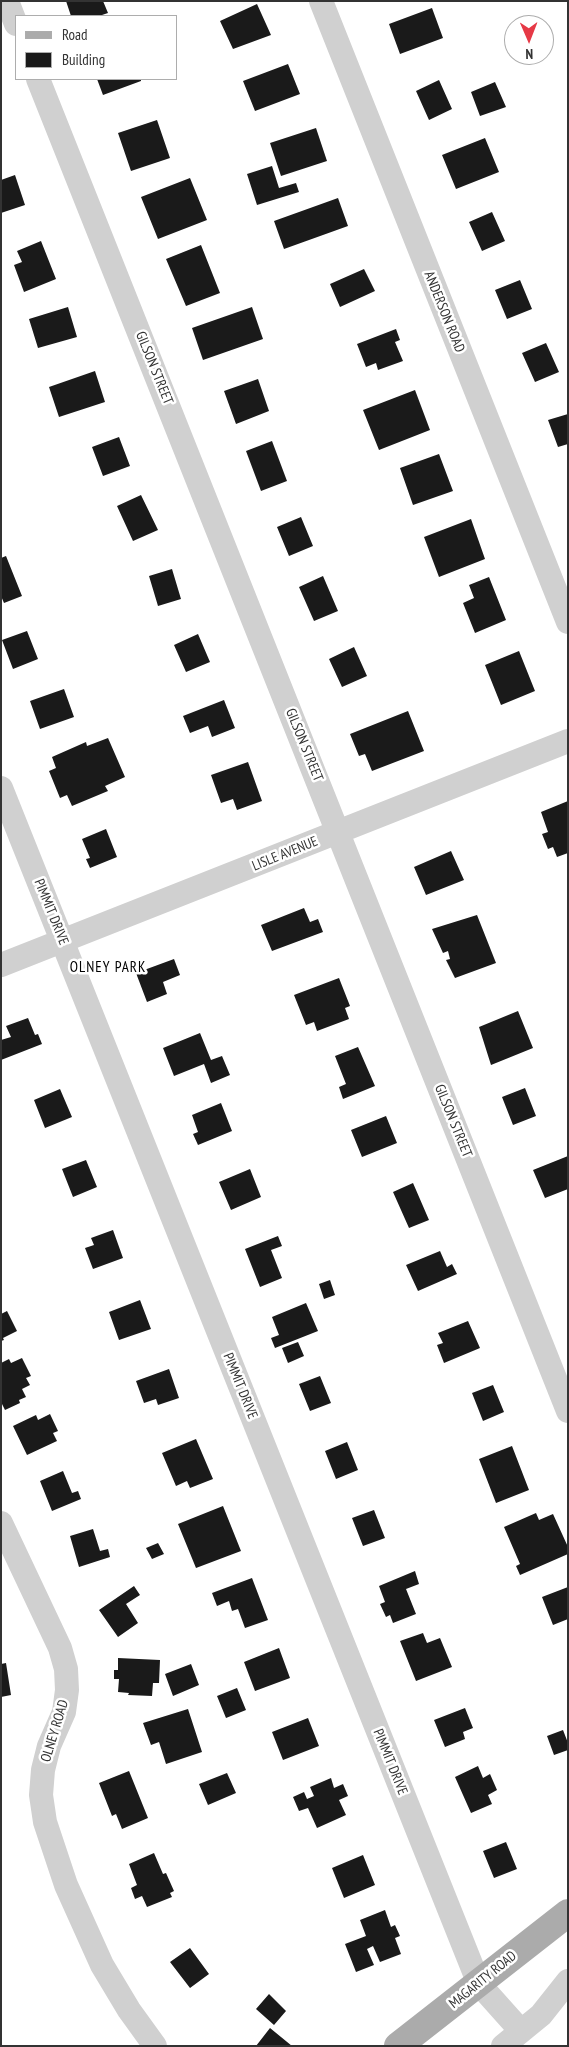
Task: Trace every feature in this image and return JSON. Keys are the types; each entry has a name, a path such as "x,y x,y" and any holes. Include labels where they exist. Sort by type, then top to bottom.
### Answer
{"main road":[{"name":"MAGARITY ROAD","path":"398,2046 568,1913"}],"street":[{"path":"7,1 15,21"},
{"name":"ANDERSON ROAD","path":"321,1 568,622"},
{"name":"GILSON STREET","path":"38,80 568,1411"},
{"name":"LISLE AVENUE","path":"1,965 568,741"},
{"name":"PIMMIT DRIVE","path":"1,788 479,1984"},
{"name":"OLNEY ROAD","path":"1,1522 60,1648 66,1669 67,1690 64,1712 49,1746 43,1770 41,1795 45,1822 66,1884 102,1965 129,2010 155,2046"},
{"path":"503,2046 540,2015 568,1981"},
{"path":"479,1984 521,2030"}],"building":[{"path":"66,1 103,1 108,13 102,15 71,15"},
{"path":"257,4 271,35 233,49 220,21"},
{"path":"432,8 443,38 400,54 389,24"},
{"path":"288,64 300,94 255,111 243,81"},
{"path":"97,80 141,80 141,81 103,95"},
{"path":"439,80 452,109 429,120 416,91"},
{"path":"495,82 506,107 480,116 471,92"},
{"path":"157,120 170,158 131,171 118,133"},
{"path":"316,128 327,161 281,176 270,143"},
{"path":"485,138 499,172 456,189 442,155"},
{"path":"272,166 279,188 296,183 299,192 257,205 247,174"},
{"path":"15,175 25,205 1,213 1,180"},
{"path":"190,178 207,220 158,239 141,197"},
{"path":"338,198 348,226 284,249 274,221"},
{"path":"492,212 505,241 482,251 469,222"},
{"path":"41,241 56,279 24,292 14,265 22,262 17,251"},
{"path":"201,245 220,293 186,306 166,259"},
{"path":"364,269 375,291 340,307 330,284"},
{"path":"520,280 532,309 507,319 495,290"},
{"path":"68,307 77,337 38,348 29,319"},
{"path":"252,307 263,339 203,360 192,328"},
{"path":"396,329 400,340 395,342 403,361 378,370 376,363 366,367 357,344"},
{"path":"546,343 559,372 535,382 522,353"},
{"path":"95,371 105,402 59,417 49,387"},
{"path":"258,379 269,411 236,424 224,391"},
{"path":"415,390 430,430 379,450 363,410"},
{"path":"568,414 568,444 558,447 548,420"},
{"path":"119,437 130,466 103,476 92,447"},
{"path":"272,441 287,481 261,491 246,451"},
{"path":"439,454 453,491 413,505 400,468"},
{"path":"141,495 158,530 133,541 117,506"},
{"path":"301,517 313,546 289,556 277,527"},
{"path":"471,519 485,559 439,577 424,537"},
{"path":"6,556 22,596 4,603 1,596 1,558"},
{"path":"172,569 181,599 158,606 149,576"},
{"path":"323,576 338,611 314,621 299,587"},
{"path":"489,577 506,620 475,633 463,603 474,598 469,585"},
{"path":"27,631 38,659 13,669 2,640"},
{"path":"198,634 210,662 186,672 174,645"},
{"path":"354,647 367,676 342,687 329,659"},
{"path":"519,651 535,691 501,705 485,665"},
{"path":"64,689 74,717 40,729 30,701"},
{"path":"224,700 235,728 212,737 208,726 190,733 183,716"},
{"path":"408,711 424,751 372,771 365,754 359,756 350,734"},
{"path":"108,738 125,777 105,786 108,791 72,806 67,795 60,798 49,771 56,768 52,757 86,742 87,746"},
{"path":"248,762 262,801 237,810 233,799 221,803 211,775"},
{"path":"568,801 568,853 557,857 553,847 548,849 542,834 548,832 541,812"},
{"path":"106,829 117,857 90,868 86,859 90,858 82,839"},
{"path":"451,851 464,880 426,895 414,867"},
{"path":"304,908 310,922 318,919 323,932 272,951 261,925"},
{"path":"477,915 496,963 455,978 446,960 450,959 448,951 443,953 432,929"},
{"path":"174,959 180,975 163,982 167,994 147,1002 136,973"},
{"path":"339,978 350,1006 345,1008 349,1019 317,1031 314,1022 306,1025 294,995"},
{"path":"518,1011 533,1048 491,1065 479,1027"},
{"path":"28,1018 35,1035 38,1034 42,1044 1,1060 1,1040 11,1037 6,1026"},
{"path":"200,1033 211,1060 222,1056 230,1075 211,1083 204,1064 174,1076 163,1048"},
{"path":"358,1047 375,1086 343,1099 339,1087 346,1084 335,1056"},
{"path":"525,1088 536,1116 513,1125 502,1097"},
{"path":"60,1089 72,1117 45,1128 34,1100"},
{"path":"221,1103 232,1131 198,1145 193,1134 198,1132 192,1115"},
{"path":"386,1116 397,1143 362,1157 351,1130"},
{"path":"568,1156 568,1189 545,1198 533,1170"},
{"path":"86,1160 97,1187 73,1197 62,1169"},
{"path":"250,1169 261,1197 231,1210 219,1182"},
{"path":"413,1183 429,1220 409,1228 393,1192"},
{"path":"113,1230 123,1258 93,1269 85,1248 94,1245 91,1238"},
{"path":"278,1236 282,1246 271,1250 282,1278 260,1287 245,1249"},
{"path":"440,1251 447,1267 452,1264 457,1274 418,1291 406,1265"},
{"path":"330,1280 335,1295 324,1299 319,1284"},
{"path":"140,1300 151,1329 119,1340 109,1312"},
{"path":"306,1303 318,1331 275,1348 271,1338 279,1335 272,1317"},
{"path":"7,1311 17,1331 1,1341 1,1314"},
{"path":"468,1321 480,1348 444,1363 437,1345 443,1343 438,1333"},
{"path":"298,1342 304,1356 288,1363 282,1348"},
{"path":"22,1358 31,1376 26,1378 30,1385 22,1389 26,1397 19,1400 20,1403 5,1410 1,1402 1,1363 9,1359 11,1363"},
{"path":"169,1369 179,1398 158,1405 156,1399 144,1403 136,1381"},
{"path":"320,1376 331,1403 310,1411 299,1384"},
{"path":"493,1385 504,1412 483,1421 472,1393"},
{"path":"50,1414 58,1431 53,1433 57,1441 27,1455 13,1426 36,1415 38,1420"},
{"path":"196,1439 213,1479 190,1488 187,1481 176,1486 162,1453"},
{"path":"347,1442 358,1470 336,1479 325,1451"},
{"path":"512,1446 529,1490 496,1503 479,1459"},
{"path":"63,1471 72,1493 78,1491 81,1499 52,1511 40,1481"},
{"path":"223,1506 241,1551 196,1568 178,1524"},
{"path":"374,1510 385,1538 363,1546 352,1518"},
{"path":"536,1513 539,1520 553,1514 568,1547 568,1554 520,1575 516,1566 520,1564 504,1527"},
{"path":"93,1529 100,1551 108,1549 110,1557 79,1567 70,1536"},
{"path":"158,1543 164,1554 152,1559 146,1548"},
{"path":"415,1571 419,1584 406,1589 416,1614 393,1623 390,1615 386,1617 380,1604 385,1602 379,1586"},
{"path":"252,1578 268,1620 245,1628 238,1609 232,1611 229,1601 217,1606 212,1593"},
{"path":"134,1586 140,1595 126,1604 138,1623 118,1637 99,1610"},
{"path":"568,1587 568,1619 553,1625 542,1597"},
{"path":"423,1633 427,1643 440,1638 452,1667 416,1681 400,1641"},
{"path":"279,1648 290,1678 255,1691 244,1662"},
{"path":"118,1658 160,1660 159,1683 153,1683 152,1696 128,1695 129,1693 118,1692 119,1679 114,1679 114,1670 118,1670"},
{"path":"6,1663 11,1695 1,1697 1,1664"},
{"path":"191,1664 199,1685 173,1696 165,1674"},
{"path":"237,1688 246,1710 226,1718 217,1696"},
{"path":"465,1708 473,1728 463,1732 465,1739 445,1747 434,1720"},
{"path":"188,1709 202,1752 166,1764 159,1742 151,1745 143,1723"},
{"path":"308,1718 319,1746 283,1760 272,1732"},
{"path":"563,1730 568,1743 568,1750 554,1755 547,1736"},
{"path":"478,1766 483,1778 490,1774 497,1790 488,1795 492,1804 471,1813 455,1777"},
{"path":"129,1771 148,1818 122,1829 116,1814 112,1816 99,1783"},
{"path":"227,1773 236,1793 208,1805 199,1784"},
{"path":"331,1778 334,1788 343,1784 348,1796 339,1800 346,1815 317,1828 308,1808 299,1811 293,1797 304,1792 307,1799 314,1796 310,1787"},
{"path":"506,1842 517,1869 494,1878 483,1851"},
{"path":"154,1853 163,1874 166,1873 174,1891 170,1893 172,1897 147,1907 142,1896 135,1899 131,1888 137,1885 129,1864"},
{"path":"363,1855 375,1885 344,1898 332,1868"},
{"path":"385,1910 391,1927 395,1925 400,1936 395,1938 401,1954 380,1962 373,1946 367,1949 374,1965 356,1972 345,1944 366,1936 360,1920"},
{"path":"190,1948 209,1974 190,1988 170,1962"},
{"path":"269,1994 286,2011 274,2025 256,2009"},
{"path":"270,2028 292,2046 256,2046"}],"district":[{"name":"OLNEY PARK","path":"108,968"}]}
